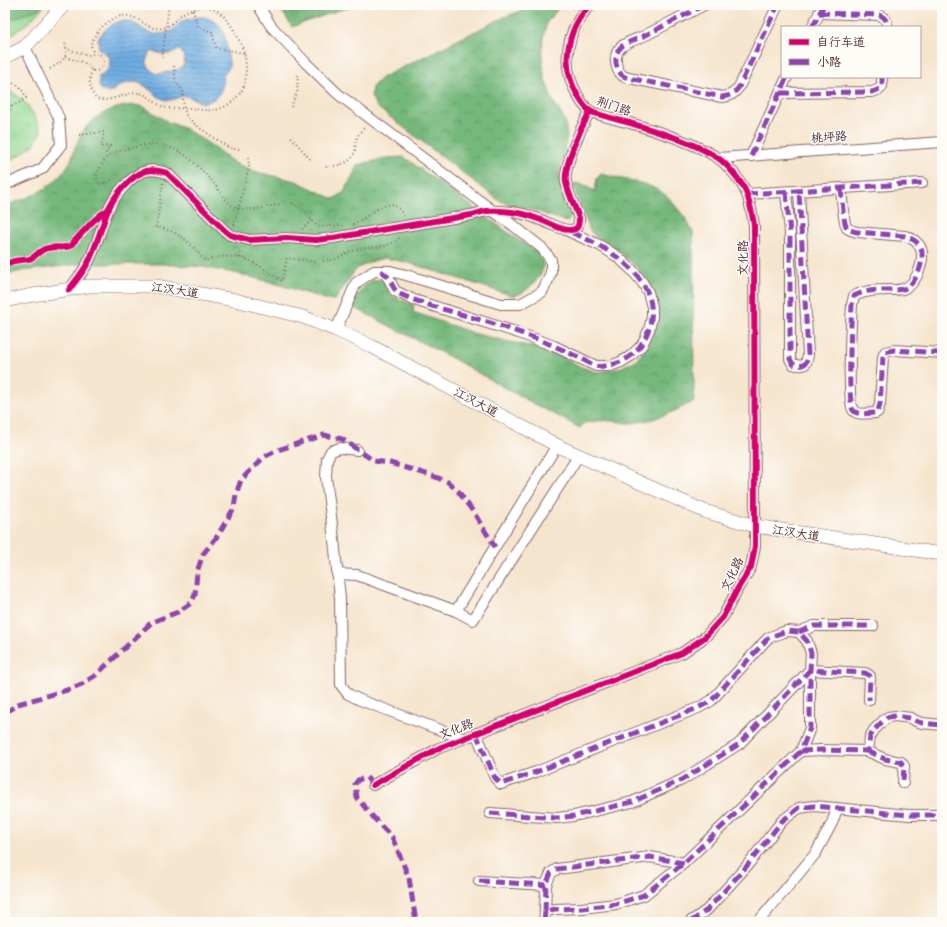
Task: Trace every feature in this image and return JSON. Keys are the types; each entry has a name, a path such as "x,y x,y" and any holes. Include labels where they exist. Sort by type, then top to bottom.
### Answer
{"main road":[{"path":"5,57 25,47 64,5"},
{"name":"江汉大道","path":"5,301 26,296 89,286 156,286 235,300 303,317 371,346 557,445 704,511 755,526 942,554"}],"street":[{"path":"258,5 272,26 306,63 338,94 514,226 542,248 551,260 551,272 542,292 520,304 501,304 390,271 374,272 356,283 336,330"},
{"name":"荆门路","path":"590,5 581,16 571,34 569,41 569,77 572,86 581,101 590,111 649,129 688,143 719,158"},
{"path":"704,5 620,47 616,58 616,64 620,73 624,77 715,96 722,97 731,95 736,92 739,87 778,5"},
{"path":"812,26 821,9 879,15 884,17 887,22 887,26"},
{"path":"5,185 42,169 61,145 59,118 25,47"},
{"path":"751,156 786,78"},
{"path":"780,93 872,92 880,89 882,86 882,78"},
{"path":"564,230 571,230 576,228 579,224 579,218 566,182 566,174 579,134 590,111"},
{"name":"桃坪路","path":"719,158 942,142"},
{"name":"文化路","path":"373,785 439,748 462,738 682,653 705,636 723,617 751,567 755,546 754,225 746,190 735,175 719,158"},
{"path":"69,290 90,260 114,199 135,177 145,171 157,170 167,173 230,235 249,240 286,238 316,240 333,238 493,211 514,212 537,218 599,245 618,257 632,270 648,292 652,308 652,317 642,345 631,356 610,366 596,366 554,346 519,333 414,300 395,291 389,279 381,271"},
{"path":"747,194 922,183"},
{"path":"841,188 847,228 856,232 905,236 912,238 921,247 922,255 920,272 904,289 865,291 854,296 852,305 850,382 851,404 853,410 856,413 862,414 878,411 880,404 883,357 885,352 894,350 942,353"},
{"path":"786,192 790,240 790,359 793,364 801,365 808,361 808,354 800,191"},
{"path":"456,612 557,445"},
{"path":"357,450 340,448 331,451 327,459 326,477 340,598 341,685 348,694 360,700 462,738"},
{"path":"337,574 357,575 456,612 473,620 579,455"},
{"path":"476,733 495,778 501,784 536,772 698,708 711,701 768,638 787,631 798,632 814,626 873,626"},
{"path":"545,911 616,904 644,894 684,863 801,751 810,728 811,653 807,641 798,632"},
{"path":"490,813 556,818 574,816 632,802 682,780 738,744 810,670 865,673 870,676 869,700"},
{"path":"867,751 870,737 874,730 888,717 895,716 911,718 922,723 942,725"},
{"path":"801,751 867,751 885,759 901,762 904,766 903,783"},
{"path":"690,922 707,910 742,872 782,821 799,808 814,806 909,816 942,815"},
{"path":"758,922 816,853 832,823 837,809"},
{"path":"544,922 546,885 551,873 557,869 650,856 684,863"},
{"path":"479,881 546,885"}],"path":[{"path":"162,58 164,33 169,5"},
{"path":"92,70 89,80 94,95 97,99 108,100 127,94 142,93 158,105 165,108 216,110 225,106 234,99 240,93 245,82 246,66 244,54 232,26 216,10 205,7 182,14 167,27 156,28 148,26 136,18 125,15 115,18 105,24 98,31 91,45 93,54"},
{"path":"193,10 198,27 212,32 216,48 244,54"},
{"path":"50,69 65,57 67,49 65,42"},
{"path":"65,57 86,64 92,70 97,71 102,68 104,63 101,55 96,53 90,55 67,49"},
{"path":"174,66 176,83 183,90 184,108 188,117 226,146 233,149 242,148"},
{"path":"291,107 297,92 298,74"},
{"path":"5,84 17,84 21,88 26,98 12,106"},
{"path":"5,100 12,106"},
{"path":"5,118 12,110 12,106"},
{"path":"326,167 342,164 352,158 355,152 356,140 364,127"},
{"path":"78,135 104,132 101,146 110,146 106,152 107,156"},
{"path":"291,137 311,160"},
{"path":"233,230 249,167 248,156"},
{"path":"164,172 156,227 167,229 182,237 205,261 225,257 248,260 282,281 287,258 317,262"},
{"path":"292,203 306,212 316,225 320,227 346,224"},
{"path":"353,224 381,208 393,204 400,210 404,217 404,222"},
{"path":"302,230 312,220"},
{"path":"323,261 338,258 358,249 387,246 395,242 402,235"},
{"path":"240,258 242,244"}],"green space":[{"path":"5,5 45,5 30,21 5,40"},
{"path":"5,5 42,5 40,8 5,22"},
{"path":"280,5 358,5 336,11 292,27"},
{"path":"539,5 545,5 558,9 547,22 543,39 542,55 544,76 551,97 565,121 567,137 559,172 564,199 572,216 567,222 533,210 509,205 497,199 377,107 371,97 372,87 381,78 504,17"},
{"path":"10,91 21,99 29,108 36,118 41,131 34,145 5,163 5,93"},
{"path":"135,105 144,107 168,122 184,128 214,147 234,163 260,173 296,181 334,199 344,192 357,165 387,158 404,157 537,253 542,261 542,271 537,280 520,294 509,295 406,262 384,258 370,262 356,269 335,300 325,299 271,282 202,267 162,264 80,264 22,271 5,275 5,206 40,192 58,178 70,162 81,134 86,127 100,115 116,108"},
{"path":"601,174 644,184 659,190 669,198 686,219 693,233 694,401 687,405 662,416 635,423 594,421 584,423 580,428 450,357 351,306 364,287 372,281 383,280 390,295 414,305 413,312 476,334 541,349 565,358 581,367 597,372 622,367 634,361 641,355 652,337 658,314 655,295 646,279 636,267 618,250 596,237 590,231 574,188 575,183 595,191 597,178"}],"water":[{"path":"204,17 217,23 221,27 225,36 229,67 223,76 223,83 218,96 212,100 203,102 186,96 166,100 159,97 146,86 134,82 123,84 112,92 105,92 101,90 99,85 99,76 109,68 110,61 107,54 100,50 98,39 112,25 120,21 128,21 150,33 159,34 172,30 183,21 191,18","holes":["180,50 183,55 184,63 179,69 158,74 152,71 148,66 147,59 151,52 170,54"]}],"marked path":[{"path":"704,5 621,47 617,53 616,65 623,76 722,97 730,95 739,87 778,5"},
{"path":"813,26 824,5"},
{"path":"819,13 879,15 885,19 887,26"},
{"path":"751,156 787,78"},
{"path":"780,93 872,92 880,89 882,86 882,78"},
{"path":"747,194 922,183"},
{"path":"841,188 845,221 848,229 857,232 905,236 916,242 920,246 922,252 918,274 908,287 900,290 867,291 854,296 852,305 850,360 850,392 853,410 857,413 863,414 876,413 878,411 880,404 883,357 885,352 894,350 942,353"},
{"path":"786,192 790,233 790,359 793,364 804,365 807,361 808,354 799,191"},
{"path":"381,271 388,277 397,292 415,300 531,337 561,349 595,366 616,364 632,355 646,336 651,317 650,299 643,284 632,270 617,257 601,247 568,231"},
{"path":"5,713 18,704 67,690 82,684 96,675 152,622 178,612 191,603 195,595 197,572 203,554 216,538 234,508 236,494 241,480 264,457 278,450 324,435 342,439 374,461 390,463 448,482 458,491 474,513 495,547"},
{"path":"799,632 814,626 873,626"},
{"path":"476,733 495,778 501,784 536,772 698,708 711,701 768,638 787,631 799,632 807,641 811,653 810,728 801,751 684,863 644,895 616,904 545,911 544,922"},
{"path":"490,813 557,818 574,816 632,802 682,780 739,744 810,670 865,673 870,676 869,700"},
{"path":"801,751 867,751 870,737 874,730 888,717 895,716 911,718 922,723 942,725"},
{"path":"867,751 885,759 901,762 904,766 903,783"},
{"path":"373,785 366,777 358,780 355,784 357,798 392,837 409,878 416,922"},
{"path":"690,922 707,910 746,867 782,821 799,808 814,806 909,815 942,815"},
{"path":"545,911 546,885 551,873 557,869 650,857 684,863"},
{"path":"479,881 546,885"}],"cycle path":[{"path":"373,785 439,748 682,653 705,637 723,617 751,567 755,546 754,225 750,202 745,190 733,172 722,161 708,152 687,142 664,134 594,113 584,105 572,83 569,71 568,48 576,25 590,5"},
{"path":"69,290 90,259 108,210 114,199 129,181 140,173 149,170 157,170 167,173 230,235 249,240 286,238 316,240 333,238 471,215 486,211 506,211 519,213 562,229 575,229 578,225 579,218 568,191 566,182 567,166 582,126 590,111"},
{"path":"5,265 12,261 32,258 46,249 70,246 93,221 109,209"}]}
